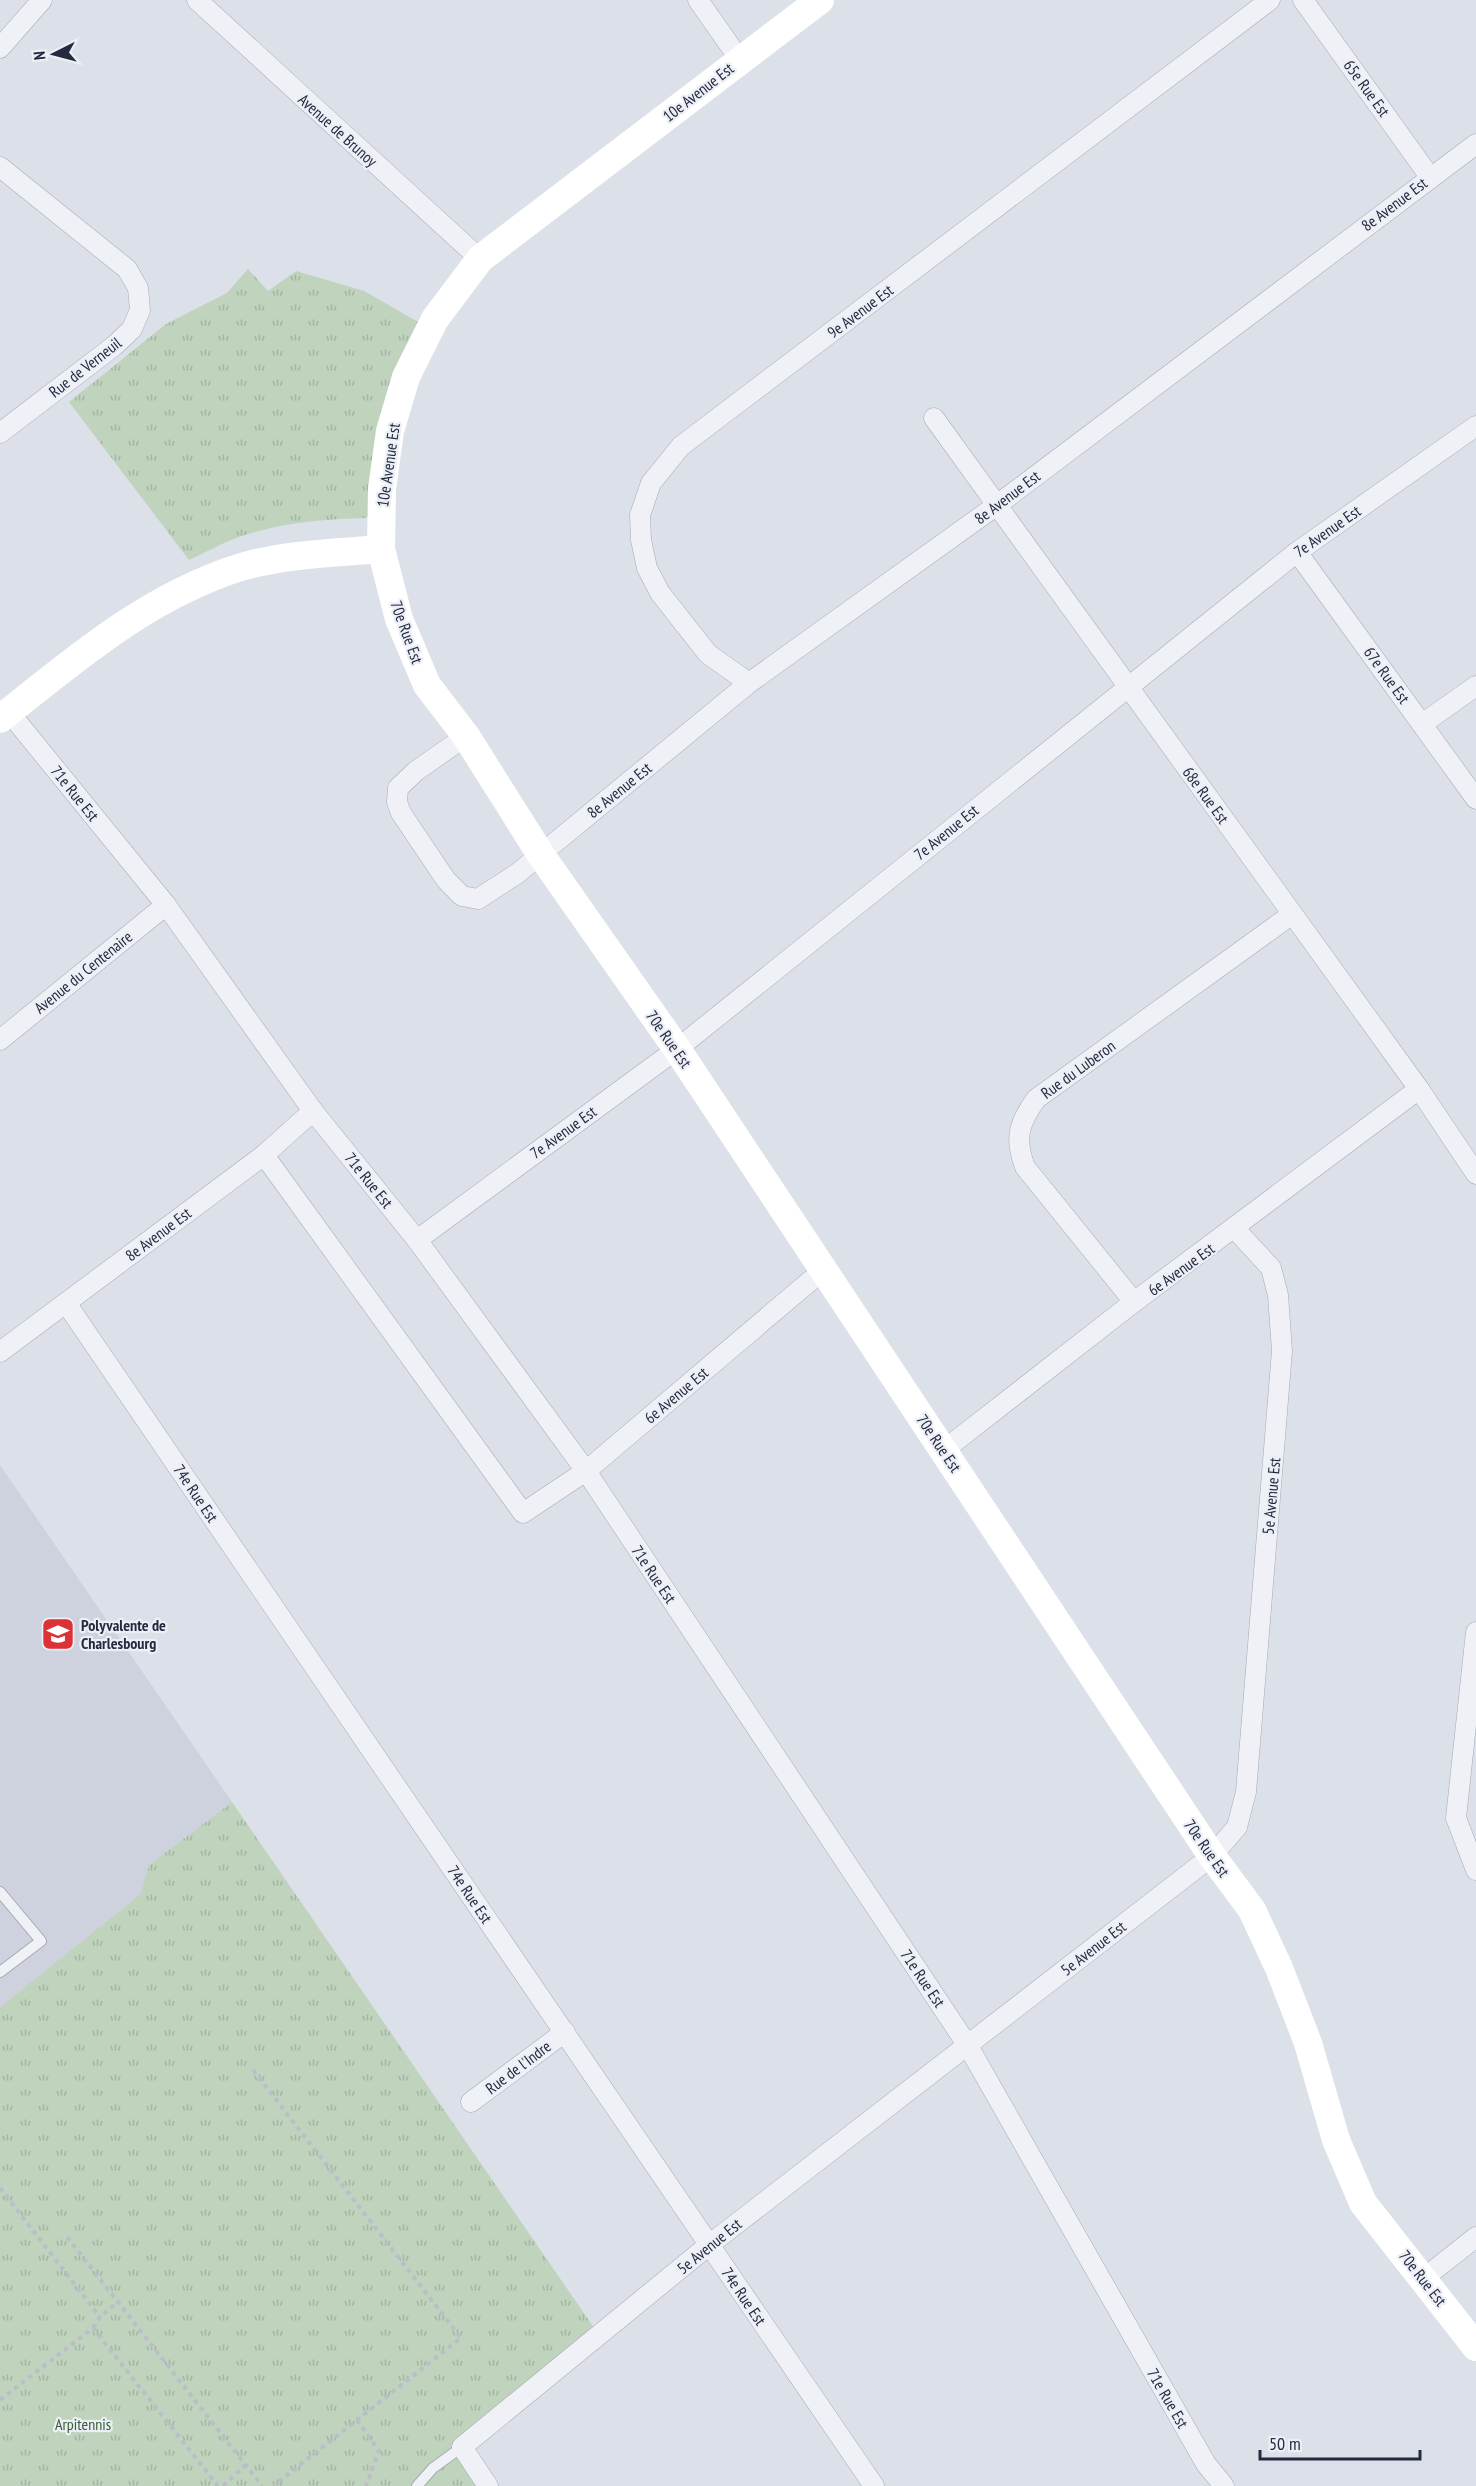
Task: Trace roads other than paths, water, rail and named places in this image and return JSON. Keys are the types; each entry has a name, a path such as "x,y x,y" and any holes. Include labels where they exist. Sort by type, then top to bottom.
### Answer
{"street":[{"path":"0,48 42,0"},
{"name":"Avenue de Brunoy","path":"197,0 480,259"},
{"path":"699,0 740,60"},
{"name":"10e Avenue Est","path":"381,549 382,489 390,431 405,377 435,319 480,259 820,0"},
{"name":"9e Avenue Est","path":"749,683 708,654 660,593 647,568 640,514 651,483 681,447 1270,0"},
{"name":"65e Rue Est","path":"1303,0 1430,177"},
{"name":"8e Avenue Est","path":"466,736 416,771 398,788 397,802 401,813 446,880 462,896 478,898 495,889 541,855 749,683 997,505 1476,144"},
{"name":"Rue de Verneuil","path":"0,167 127,269 138,288 140,310 132,329 114,346 0,433"},
{"name":"68e Rue Est","path":"934,418 1419,1089 1476,1174"},
{"name":"7e Avenue Est","path":"417,1240 677,1049 1297,552 1476,426"},
{"path":"4,716 106,635 182,592 241,568 286,557 381,549"},
{"name":"70e Rue Est","path":"381,549 399,619 427,685 466,736 541,855 677,1049 1212,1857 1252,1910 1279,1968 1308,2043 1336,2140 1363,2203 1476,2347"},
{"name":"67e Rue Est","path":"1297,552 1476,799"},
{"path":"1422,724 1476,686"},
{"name":"71e Rue Est","path":"4,716 166,905 314,1111 417,1240 586,1471 968,2046 1206,2464 1224,2486"},
{"name":"Avenue du Centenaire","path":"0,1040 166,905"},
{"name":"Rue du Luberon","path":"1134,1302 1025,1167 1018,1149 1023,1117 1036,1099 1292,915"},
{"name":"6e Avenue Est","path":"944,1450 1134,1302 1235,1229 1419,1089"},
{"name":"8e Avenue Est","path":"0,1352 264,1155 314,1111"},
{"name":"6e Avenue Est","path":"264,1155 524,1513 586,1471 823,1270"},
{"name":"5e Avenue Est","path":"462,2447 709,2245 1212,1857 1238,1827 1246,1792 1282,1350 1278,1295 1271,1268 1235,1229"},
{"name":"74e Rue Est","path":"66,1303 874,2486"},
{"path":"1476,1632 1456,1818 1476,1870"},
{"name":"Rue de l'Indre","path":"471,2102 565,2032"},
{"path":"1424,2278 1476,2237"},
{"path":"462,2447 488,2486"}],"lane":[{"path":"0,1892 41,1941 0,1972"},
{"path":"417,2486 433,2468 462,2447"}],"place":[{"name":"Polyvalente de Charlesbourg","path":"58,1634"}],"park label":[{"name":"Arpitennis","path":"83,2424"}]}
